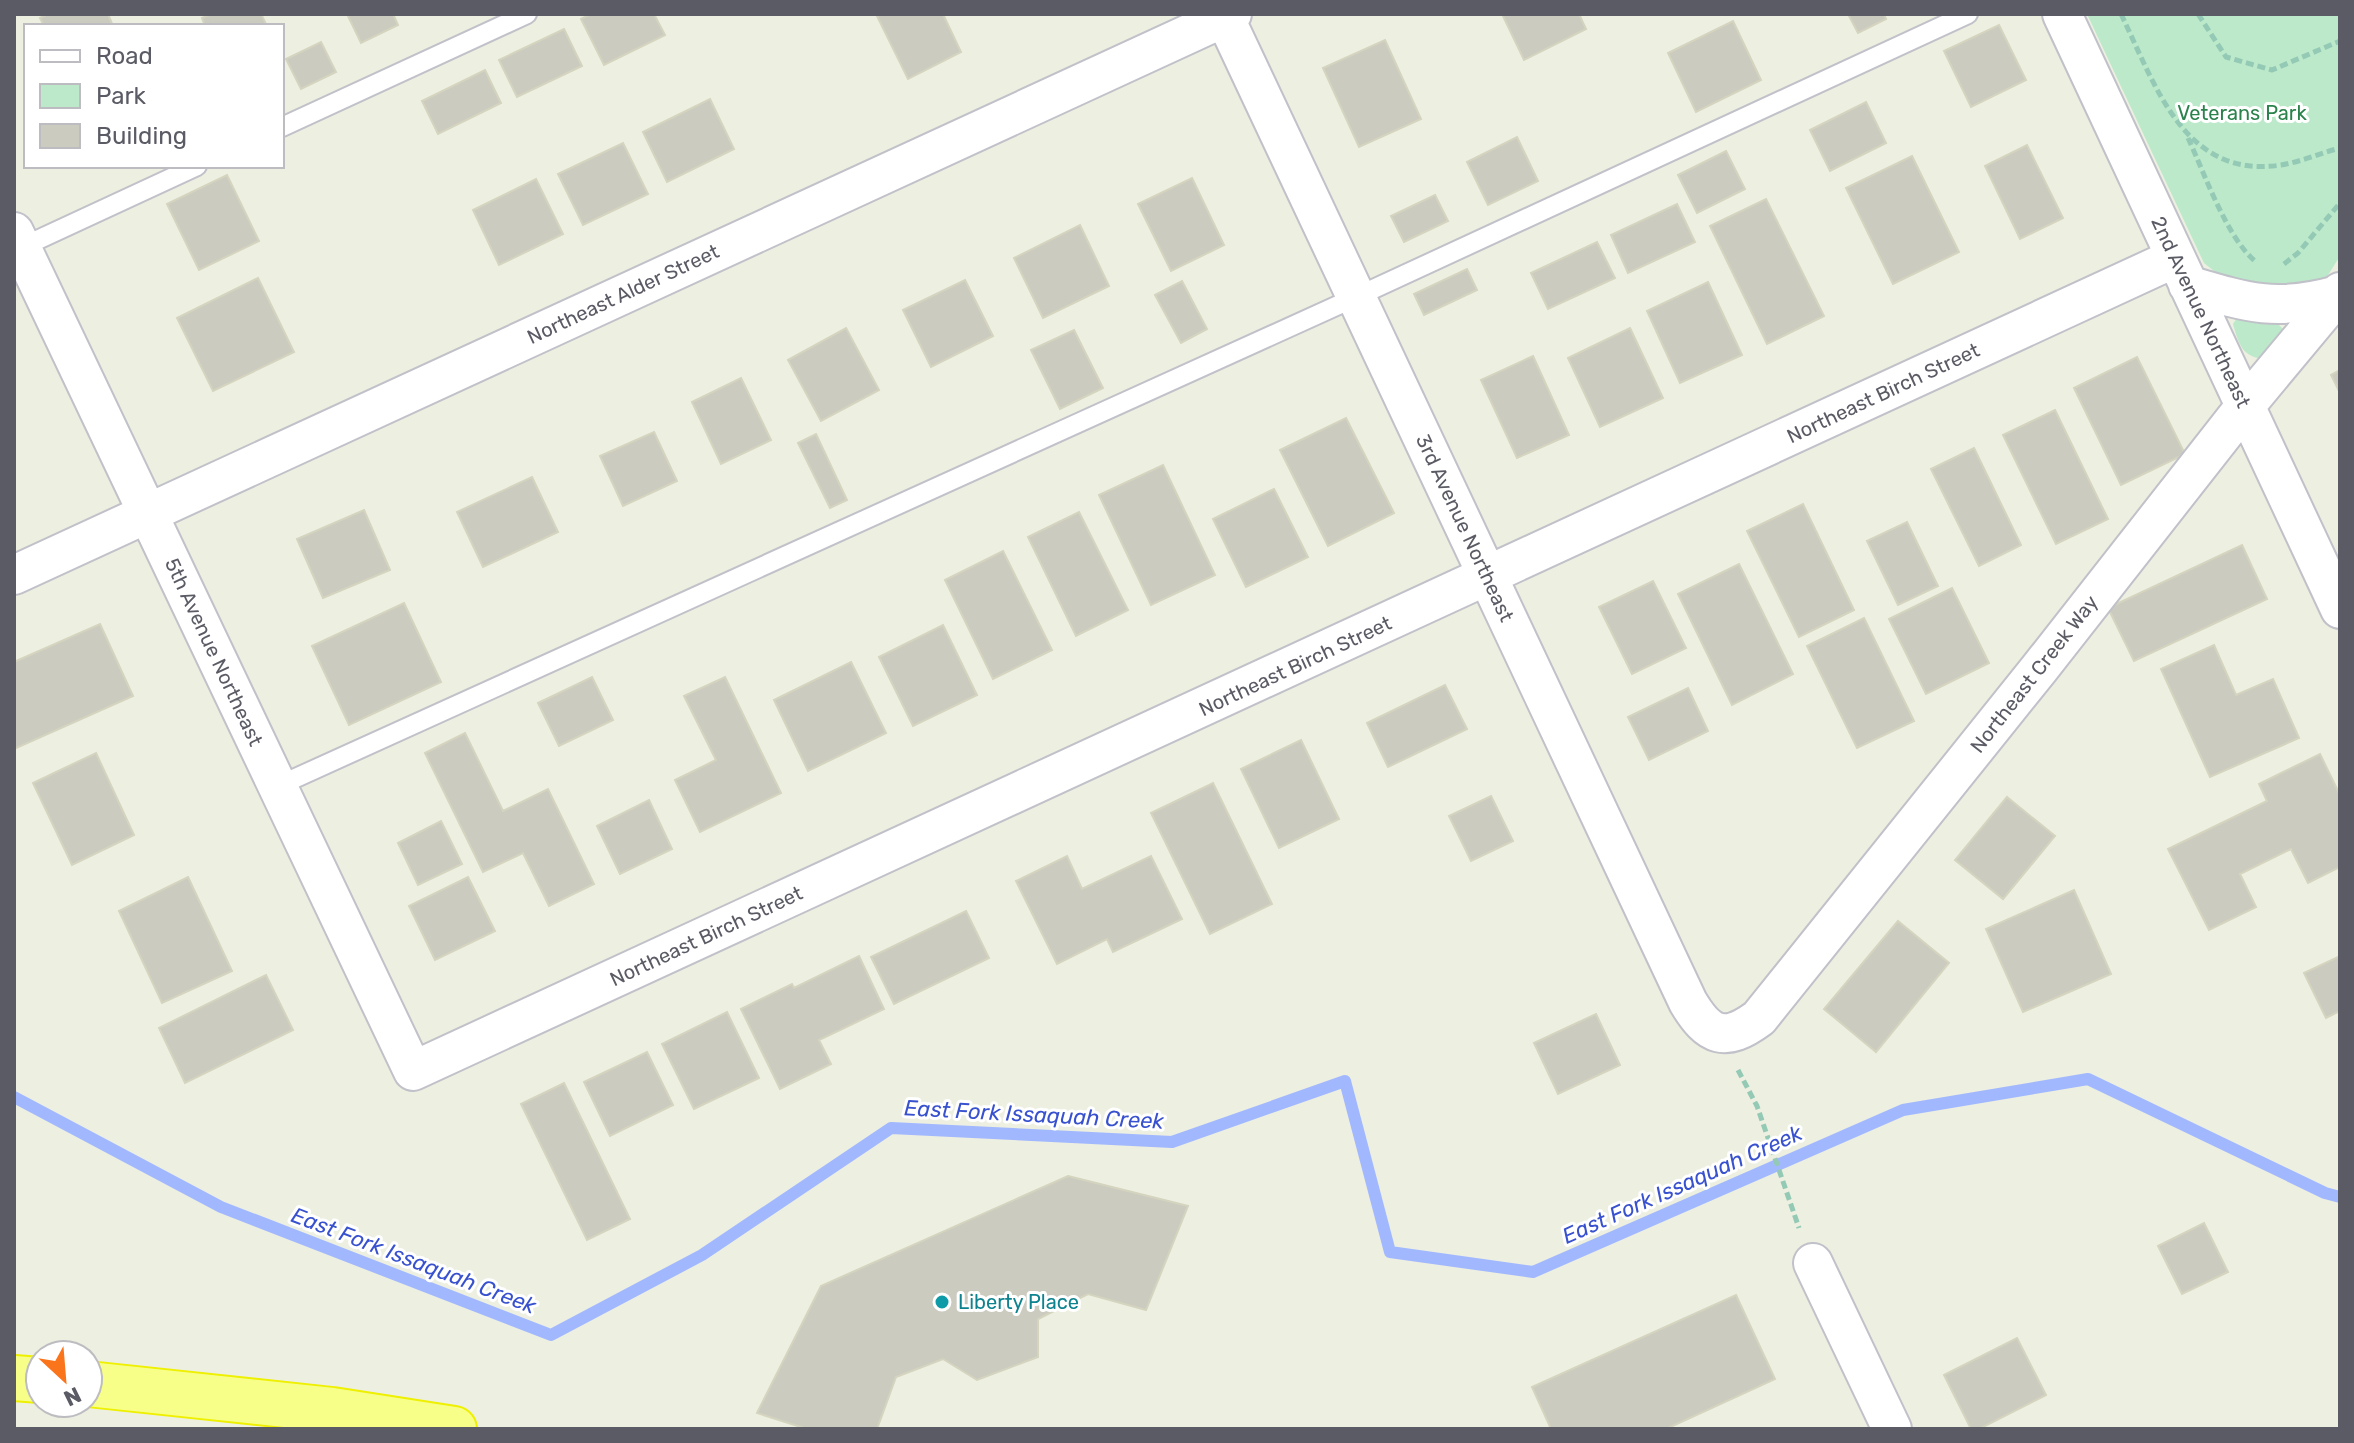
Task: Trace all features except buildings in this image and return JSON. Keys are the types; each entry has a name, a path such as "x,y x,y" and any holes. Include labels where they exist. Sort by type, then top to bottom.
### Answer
{"highway":[{"path":"104,1386 332,1410 454,1429"}],"street":[{"name":"2nd Avenue Northeast","path":"2062,14 2340,609"},
{"name":"3rd Avenue Northeast","path":"1226,15 1688,1002 1702,1024 1718,1033"},
{"name":"Northeast Alder Street","path":"14,575 1226,15"},
{"name":"5th Avenue Northeast","path":"16,243 413,1071"},
{"name":"Northeast Creek Way","path":"2182,271 2246,302 2265,305 2311,302 2339,294"},
{"name":"Northeast Birch Street","path":"413,1071 1487,577 2182,271"},
{"name":"Northeast Creek Way","path":"1718,1033 1741,1031 1759,1018 2246,405 2339,294"},
{"path":"1813,1263 1892,1429"}],"lane":[{"path":"284,126 527,14"},
{"path":"278,786 1356,297 1968,14"},
{"path":"16,243 192,168"}],"path":[{"path":"2121,14 2171,115 2187,136 2243,251 2266,267"},
{"path":"2198,14 2226,57 2272,70 2340,41"},
{"path":"2187,136 2212,155 2238,166 2281,165 2340,148"},
{"path":"2277,266 2298,253 2340,203"},
{"path":"1718,1033 1757,1106 1783,1187 1813,1263"}],"green space":[{"name":"Veterans Park","path":"2087,14 2340,14 2340,256 2328,275 2316,286 2287,296 2228,282 2204,263"},
{"path":"2237,318 2278,324 2288,334 2270,360 2244,351 2233,324"}],"waterway":[{"name":"East Fork Issaquah Creek","path":"14,1097 221,1207 551,1335 702,1255 891,1128 1172,1142 1345,1081 1390,1252 1533,1272 1903,1110 2088,1079 2325,1193 2340,1197"}],"place":[{"name":"Liberty Place","path":"942,1302"}]}
